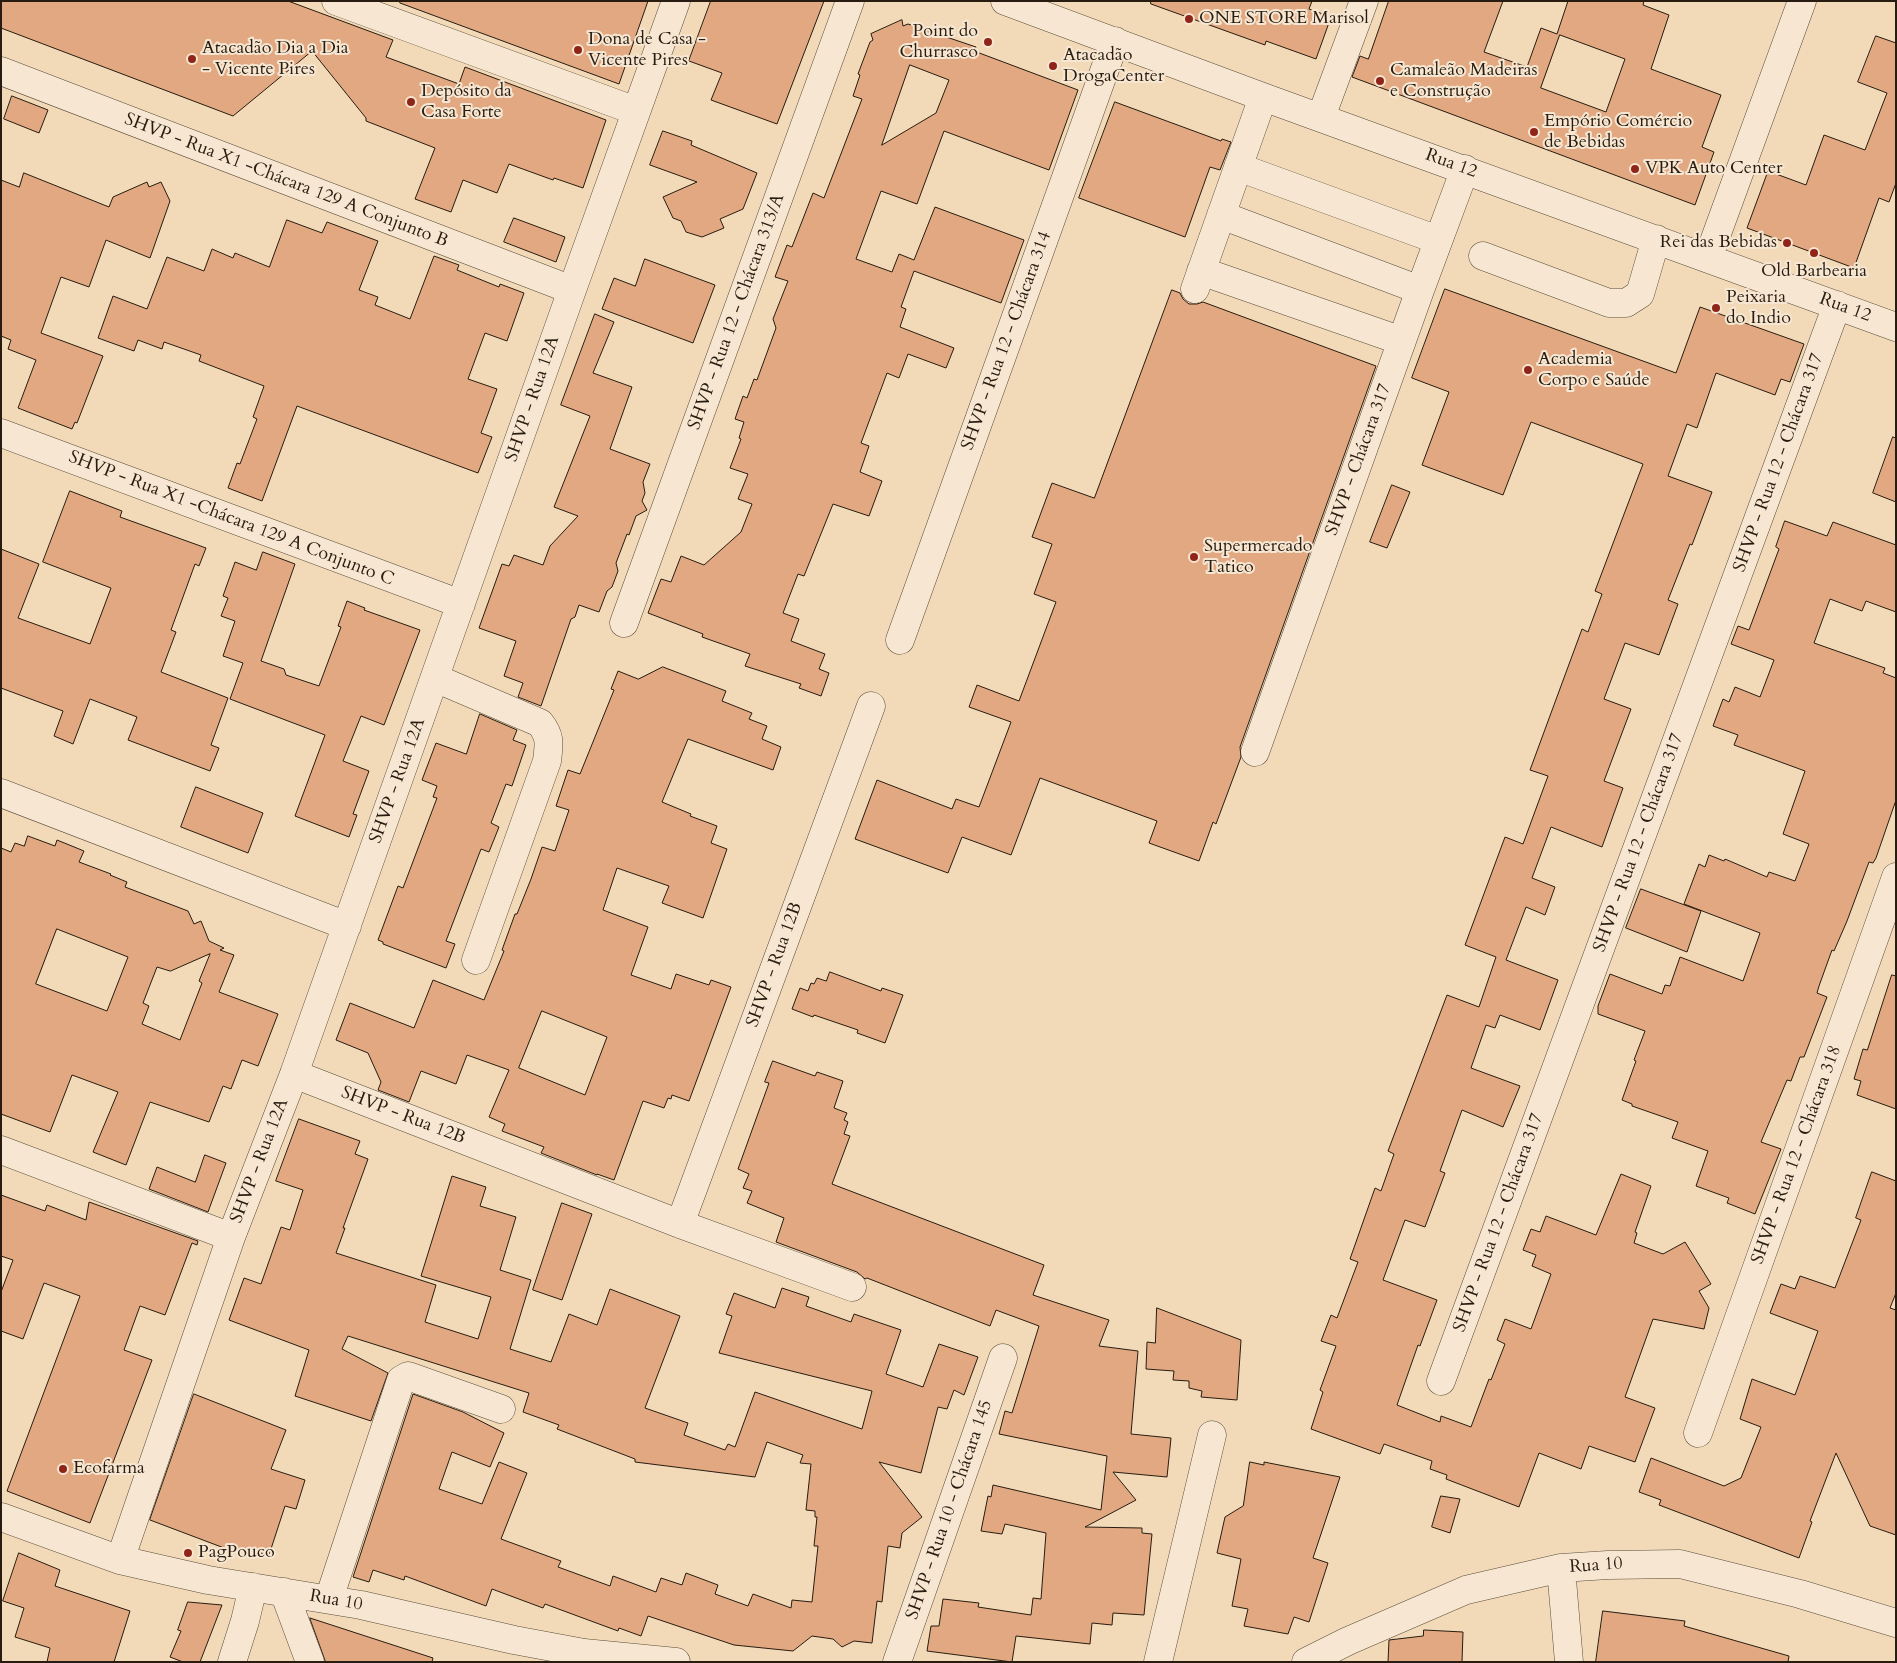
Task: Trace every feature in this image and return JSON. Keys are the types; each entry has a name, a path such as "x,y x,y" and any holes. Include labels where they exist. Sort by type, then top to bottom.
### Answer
{"street":[{"path":"336,1 636,111"},
{"name":"SHVP - Rua 12A","path":"120,1560 231,1237 294,1074 676,1"},
{"name":"SHVP - Rua 12 - Chácara 313/A","path":"624,623 850,1"},
{"name":"Rua 12","path":"1006,1 1263,97 1896,327"},
{"path":"1321,117 1364,1"},
{"path":"1708,258 1802,1"},
{"name":"SHVP - Rua 12 - Chácara 314","path":"900,640 1115,41"},
{"name":"SHVP - Rua X1 -Chácara 129 A Conjunto B","path":"1,71 572,290"},
{"path":"1263,97 1198,280 1402,341"},
{"path":"1238,167 1438,240"},
{"name":"SHVP - Chácara 317","path":"1255,752 1465,169"},
{"path":"1221,215 1420,290"},
{"path":"1483,256 1608,303 1626,303 1640,294 1656,239"},
{"name":"SHVP - Rua 12 - Chácara 317","path":"1441,1381 1837,305"},
{"name":"SHVP - Rua X1 -Chácara 129 A Conjunto C","path":"1,433 461,604"},
{"path":"435,678 540,723 548,733 547,761 476,960"},
{"name":"SHVP - Rua 12B","path":"680,1224 871,706"},
{"path":"1,793 347,926"},
{"name":"SHVP - Rua 12 - Chácara 318","path":"1698,1433 1896,876"},
{"name":"SHVP - Rua 12B","path":"294,1074 680,1224 852,1287"},
{"path":"1,1150 231,1237"},
{"name":"SHVP - Rua 10 - Chácara 145","path":"897,1662 1003,1358"},
{"path":"329,1599 401,1380 408,1376 501,1409"},
{"path":"1158,1662 1212,1434"},
{"name":"Rua 10","path":"1,1517 120,1560 208,1580 361,1605 589,1657 676,1662"},
{"name":"Rua 10","path":"1306,1662 1349,1651 1466,1590 1561,1568 1680,1564 1800,1594 1896,1623"},
{"path":"1561,1568 1570,1662"},
{"path":"232,1662 253,1587"},
{"path":"284,1592 310,1662"}],"building":[{"path":"1,1 288,1 393,40 386,57 459,84 465,67 606,120 583,188 554,178 553,180 509,164 497,193 463,180 451,212 415,199 435,148 366,121 366,118 312,51 233,116 1,28"},
{"name":"Dona de Casa - Vicente Pires","path":"401,1 648,1 619,84 400,3"},
{"path":"711,1 824,1 777,124 711,100 722,73 689,61"},
{"path":"1151,1 1312,1 1309,9 1331,17 1316,59 1266,41 1265,45 1151,4"},
{"path":"1389,1 1503,1 1484,52 1527,67 1541,28 1557,34 1568,1 1644,1 1643,5 1669,15 1651,69 1721,95 1702,147 1714,152 1695,205 1352,77 1360,56 1368,59","holes":["1560,35 1625,59 1606,112 1541,88"]},
{"path":"902,20 903,26 908,24 976,47 974,51 1078,90 1049,170 944,131 917,204 881,191 856,259 892,272 899,254 914,260 935,207 1024,240 1001,303 914,271 901,307 906,309 900,327 954,348 946,368 908,354 899,378 887,373 861,443 869,446 860,472 882,481 869,516 833,504 804,576 798,574 783,613 799,619 791,641 825,654 819,669 829,673 821,696 799,688 801,684 745,666 750,654 702,637 703,634 648,613 661,579 671,582 681,556 704,565 741,532 752,504 738,499 748,474 730,468 741,439 739,438 744,422 735,419 743,396 747,398 754,379 757,380 776,328 773,319 788,281 775,277 787,245 792,247 813,193 824,198 862,99 853,96 860,75 858,74 870,42 873,40 871,34","holes":["910,65 949,80 936,113 882,145"]},
{"path":"1876,36 1896,43 1896,183 1889,202 1879,198 1854,268 1747,228 1768,171 1806,185 1824,135 1865,150 1887,93 1858,82"},
{"path":"12,96 48,110 39,133 4,119"},
{"path":"1115,102 1221,141 1222,139 1231,142 1220,170 1210,167 1185,237 1079,198"},
{"path":"663,131 692,141 691,145 757,173 743,209 720,219 724,228 702,237 686,232 681,221 673,218 663,197 697,182 650,165"},
{"path":"24,173 109,207 113,197 147,182 149,187 161,182 170,201 150,258 106,240 89,287 61,277 41,333 103,356 77,423 75,422 72,429 18,408 36,360 8,349 11,340 1,336 1,180 19,187"},
{"path":"514,218 565,237 556,262 504,242"},
{"path":"287,220 322,233 327,222 378,241 359,290 378,297 375,305 410,319 434,256 459,265 457,270 499,287 500,284 524,293 507,341 485,333 468,379 497,389 481,433 492,437 478,473 297,406 262,501 228,488 237,463 240,464 257,419 253,417 264,386 199,361 201,355 164,342 162,349 138,340 134,351 98,338 113,296 147,309 167,257 204,271 212,249 233,258 235,253 269,267"},
{"path":"645,259 715,285 693,343 602,309 614,278 635,286"},
{"path":"1445,289 1676,373 1700,307 1804,344 1790,382 1781,379 1775,395 1716,373 1697,428 1687,424 1668,476 1712,492 1668,600 1678,604 1659,655 1625,643 1604,699 1631,709 1604,781 1623,788 1602,847 1551,827 1532,878 1555,887 1545,915 1526,907 1506,960 1558,980 1540,1030 1500,1015 1495,1028 1486,1025 1471,1068 1520,1086 1503,1127 1462,1110 1440,1171 1445,1173 1425,1227 1405,1220 1383,1280 1437,1300 1420,1346 1418,1345 1397,1405 1440,1422 1441,1416 1471,1427 1489,1379 1491,1380 1505,1344 1497,1340 1505,1319 1531,1329 1551,1274 1532,1266 1536,1255 1523,1250 1531,1229 1540,1232 1546,1216 1596,1235 1621,1174 1651,1186 1635,1232 1637,1233 1634,1243 1663,1254 1685,1242 1711,1284 1699,1291 1709,1308 1704,1329 1653,1319 1625,1397 1655,1408 1635,1462 1589,1446 1581,1469 1539,1453 1519,1507 1446,1479 1447,1475 1430,1469 1432,1461 1384,1444 1380,1454 1311,1429 1323,1392 1320,1390 1336,1346 1321,1341 1331,1315 1337,1318 1358,1262 1350,1259 1375,1188 1381,1191 1394,1154 1388,1151 1447,995 1479,1007 1496,957 1465,945 1505,837 1523,844 1548,776 1530,770 1582,629 1588,632 1602,594 1595,591 1643,464 1531,422 1503,495 1422,465 1449,392 1412,378"},
{"name":"Supermercado Tatico","path":"1172,290 1180,293 1189,304 1203,302 1376,366 1240,747 1241,757 1216,824 1213,822 1199,861 1149,843 1157,821 1040,778 1011,855 962,837 948,873 855,839 877,780 952,809 956,799 979,807 1011,722 969,707 977,685 1019,701 1056,602 1034,594 1052,544 1032,537 1052,483 1094,498"},
{"path":"595,314 614,322 593,373 632,387 610,449 650,464 643,482 645,493 642,501 647,510 636,516 629,535 627,534 616,563 618,571 612,587 607,591 599,612 579,605 575,617 571,619 541,706 518,697 523,683 504,676 516,641 479,628 502,564 509,566 514,555 543,565 550,546 578,516 554,507 590,416 561,405"},
{"path":"1893,437 1896,438 1896,502 1873,493"},
{"path":"1392,485 1410,492 1387,548 1370,542"},
{"path":"70,491 122,511 120,517 206,548 199,566 195,564 171,630 176,632 161,672 228,698 211,745 219,748 210,771 128,740 137,717 90,699 73,744 54,736 63,711 1,688 1,549 39,564 18,618 90,644 111,588 43,562"},
{"path":"1785,521 1827,536 1833,522 1896,545 1896,612 1866,601 1862,611 1830,599 1814,643 1885,668 1883,673 1896,678 1896,800 1876,858 1873,863 1869,862 1847,921 1834,951 1832,950 1819,986 1817,993 1827,997 1804,1057 1800,1057 1791,1081 1787,1080 1761,1142 1781,1149 1755,1214 1727,1203 1729,1198 1696,1186 1708,1151 1672,1138 1678,1122 1632,1106 1632,1104 1622,1100 1645,1031 1598,1014 1598,1006 1610,974 1662,994 1665,985 1670,986 1680,957 1743,981 1760,933 1684,904 1699,864 1705,867 1709,855 1724,861 1725,859 1767,877 1769,872 1795,881 1809,844 1783,834 1805,771 1734,745 1738,735 1713,726 1723,699 1729,702 1735,687 1760,697 1774,660 1731,644 1738,626 1749,630 1779,549 1776,547"},
{"path":"263,552 295,564 261,661 284,669 286,675 319,686 341,627 338,626 347,601 365,608 364,610 420,630 384,725 361,716 343,761 369,771 353,814 357,815 349,837 295,816 325,735 230,699 243,663 223,656 235,621 221,616 228,598 223,596 235,562 256,570"},
{"path":"663,667 726,691 722,701 752,713 749,719 767,726 762,739 781,747 773,770 688,739 662,802 691,814 690,816 717,826 711,843 727,849 703,918 662,903 669,886 617,868 603,910 648,927 631,975 671,989 676,974 709,985 711,980 731,987 689,1101 672,1095 671,1099 668,1098 664,1108 643,1101 614,1180 541,1153 544,1147 502,1131 505,1124 489,1117 509,1070 467,1055 456,1084 421,1071 409,1102 378,1090 381,1082 368,1053 336,1040 350,1003 414,1028 433,980 484,1000 542,847 555,851 569,810 556,806 568,770 580,774 614,690 611,689 618,671 638,679","holes":["542,1011 607,1037 585,1095 519,1068"]},
{"path":"480,714 517,730 513,740 526,745 512,786 506,784 491,823 499,827 489,852 481,849 446,941 455,944 446,968 383,944 383,942 378,940 398,886 403,888 437,798 433,797 437,786 422,780 436,743 466,754"},
{"path":"196,787 263,813 248,853 181,827"},
{"path":"28,836 55,846 57,840 84,851 79,862 127,882 125,887 188,911 194,924 201,921 209,941 224,948 220,950 234,955 219,992 278,1014 258,1066 242,1060 231,1089 223,1086 209,1122 150,1102 126,1165 93,1152 118,1092 72,1075 50,1132 1,1114 1,848 11,852 15,843 24,846","holes":["57,929 128,957 107,1011 36,984","210,954 199,981 202,983 180,1040 142,1024 149,1006 143,1003 157,967 170,971"]},
{"path":"1641,889 1701,911 1687,952 1626,928"},
{"path":"830,972 881,991 882,988 903,995 885,1043 857,1033 858,1030 792,1009 800,988 808,991 811,983 814,984 817,978 826,981"},
{"path":"1892,975 1896,976 1896,1109 1857,1095 1861,1081 1854,1079 1863,1049 1867,1050"},
{"path":"773,1061 815,1076 817,1072 843,1081 834,1108 847,1113 844,1120 848,1122 844,1134 850,1136 832,1184 1044,1265 1033,1295 1109,1320 1099,1346 1138,1351 1131,1434 1171,1438 1167,1477 1113,1472 1136,1500 1085,1527 1142,1528 1142,1533 1152,1534 1144,1615 1113,1613 1112,1625 1092,1623 1090,1644 1016,1636 1012,1662 927,1651 931,1626 939,1626 943,1599 979,1603 978,1607 1031,1615 1033,1598 1041,1599 1046,1533 1005,1524 1002,1534 981,1531 988,1496 991,1497 993,1485 1101,1510 1107,1456 999,1434 1005,1411 1012,1413 1039,1326 996,1310 990,1326 867,1278 865,1279 857,1272 776,1242 784,1218 747,1203 752,1191 743,1188 749,1174 738,1169 769,1083 765,1082"},
{"path":"299,1119 360,1141 355,1154 368,1159 336,1253 436,1285 425,1322 478,1339 491,1297 421,1276 452,1176 486,1187 480,1206 516,1217 500,1270 531,1280 510,1349 551,1362 569,1314 597,1325 610,1289 680,1316 645,1408 688,1423 684,1435 725,1450 728,1444 735,1447 755,1392 862,1429 872,1391 719,1353 732,1316 726,1314 734,1293 775,1308 782,1288 809,1297 806,1306 851,1322 854,1314 901,1330 886,1374 923,1387 939,1344 978,1357 964,1395 954,1390 947,1409 938,1407 921,1473 879,1462 922,1517 902,1533 900,1548 888,1546 882,1602 877,1601 872,1643 854,1641 842,1647 833,1639 812,1636 793,1651 734,1645 648,1616 641,1636 619,1628 618,1631 545,1604 543,1608 492,1589 486,1606 405,1576 404,1580 373,1570 369,1582 353,1577 413,1394 463,1412 504,1433 490,1467 452,1452 439,1489 482,1504 499,1462 527,1473 501,1539 561,1561 558,1567 610,1586 613,1576 656,1592 661,1578 682,1585 686,1573 718,1585 715,1594 748,1606 753,1594 791,1608 792,1600 812,1602 818,1546 814,1546 817,1517 815,1517 815,1511 806,1510 811,1464 800,1463 803,1455 767,1442 755,1477 635,1462 635,1459 557,1429 559,1425 523,1412 529,1393 348,1336 342,1349 388,1373 371,1421 295,1396 309,1350 229,1320 244,1278 261,1284 281,1227 290,1230 303,1190 276,1181"},
{"path":"205,1155 226,1163 208,1212 149,1189 157,1167 195,1182"},
{"path":"1872,1172 1896,1181 1896,1293 1890,1308 1896,1310 1896,1535 1870,1526 1836,1453 1810,1521 1812,1522 1799,1558 1659,1505 1661,1500 1639,1492 1651,1458 1724,1486 1741,1478 1761,1427 1740,1419 1752,1379 1795,1395 1818,1331 1770,1313 1781,1284 1795,1289 1800,1276 1835,1288 1861,1220 1856,1218"},
{"path":"1,1195 45,1211 47,1205 86,1220 89,1202 198,1241 197,1245 192,1243 165,1315 140,1306 124,1350 152,1360 90,1523 7,1491 80,1296 44,1283 23,1339 1,1331 1,1292 13,1260 1,1256"},
{"path":"562,1203 592,1214 562,1300 533,1290"},
{"path":"1157,1308 1241,1340 1237,1400 1201,1397 1202,1391 1189,1388 1189,1381 1173,1380 1174,1371 1146,1369 1147,1342 1155,1343"},
{"path":"194,1394 286,1430 271,1469 305,1480 296,1509 285,1506 269,1555 241,1549 240,1554 150,1520"},
{"path":"1250,1462 1264,1465 1264,1462 1340,1477 1313,1558 1328,1563 1309,1622 1294,1617 1288,1634 1244,1626 1248,1609 1232,1606 1241,1559 1217,1553 1225,1517 1243,1506"},
{"path":"1441,1496 1460,1499 1450,1533 1432,1527"},
{"path":"19,1553 60,1570 55,1586 130,1611 114,1662 47,1662 50,1648 15,1637 24,1608 3,1601"},
{"path":"188,1602 222,1605 200,1662 183,1662 170,1657 181,1631 178,1630"},
{"path":"1603,1611 1685,1621 1684,1626 1789,1656 1788,1662 1596,1662"},
{"path":"310,1618 433,1658 432,1662 326,1662"},
{"path":"1424,1630 1463,1632 1462,1662 1388,1662 1389,1640 1423,1636"}],"place":[{"name":"ONE STORE Marisol","path":"1189,19"},
{"name":"Point do Churrasco","path":"988,42"},
{"name":"Dona de Casa - Vicente Pires","path":"578,50"},
{"name":"Atacadão Dia a Dia - Vicente Pires","path":"192,59"},
{"name":"Atacadão DrogaCenter","path":"1053,66"},
{"name":"Camaleão Madeiras e Construção","path":"1380,81"},
{"name":"Depósito da Casa Forte","path":"411,102"},
{"name":"Empório Comércio de Bebidas","path":"1534,132"},
{"name":"VPK Auto Center","path":"1635,169"},
{"name":"Rei das Bebidas","path":"1787,243"},
{"name":"Old Barbearia","path":"1814,253"},
{"name":"Peixaria do Indio","path":"1716,308"},
{"name":"Academia Corpo e Saúde","path":"1528,370"},
{"name":"Supermercado Tatico","path":"1194,557"},
{"name":"Ecofarma","path":"63,1469"},
{"name":"PagPouco","path":"188,1553"}]}
